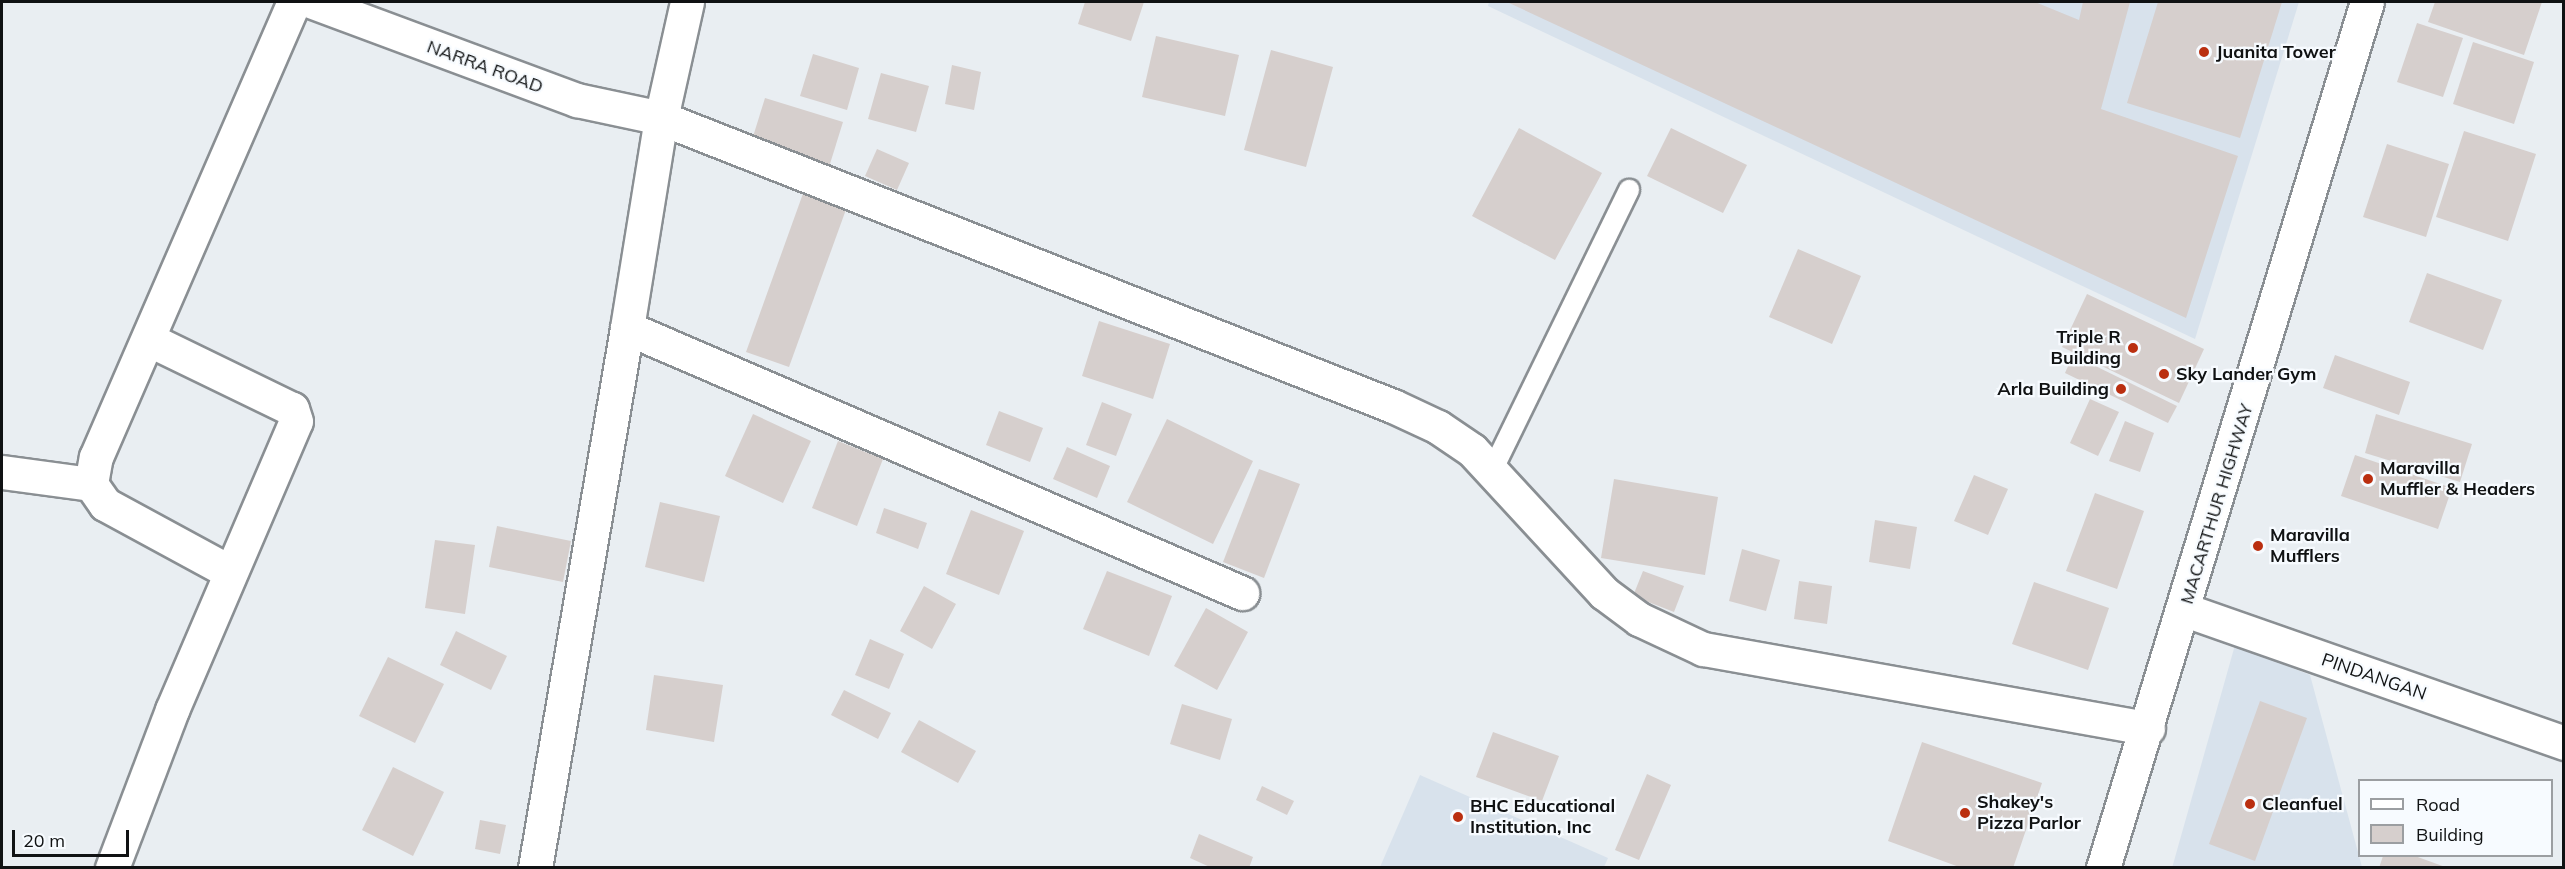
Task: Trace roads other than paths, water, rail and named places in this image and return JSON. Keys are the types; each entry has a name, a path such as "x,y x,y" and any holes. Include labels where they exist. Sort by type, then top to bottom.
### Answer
{"main road":[{"path":"230,572 105,504 91,484 96,457 294,2"},
{"name":"NARRA ROAD","path":"313,2 577,100 661,118 1392,406 1438,427 1472,450 1604,593 1639,619 1703,649 2148,728"},
{"path":"535,867 661,118 687,2"},
{"name":"MACARTHUR HIGHWAY","path":"2103,867 2185,610 2367,2"},
{"path":"627,328 1242,593"},
{"path":"112,867 230,572 289,442 296,421 292,409 148,339"},
{"path":"2,472 91,484"},
{"name":"PINDANGAN","path":"2185,610 2564,743"}],"lane":[{"path":"1492,471 1629,190"}],"place":[{"name":"Juanita Tower","path":"2204,52"},
{"name":"Triple R Building","path":"2133,348"},
{"name":"Sky Lander Gym","path":"2164,374"},
{"name":"Arla Building","path":"2121,389"},
{"name":"Maravilla Muffler & Headers","path":"2368,479"},
{"name":"Maravilla Mufflers","path":"2258,546"},
{"name":"Cleanfuel","path":"2250,804"},
{"name":"Shakey's Pizza Parlor","path":"1965,813"},
{"name":"BHC Educational Institution, Inc","path":"1458,817"}]}
